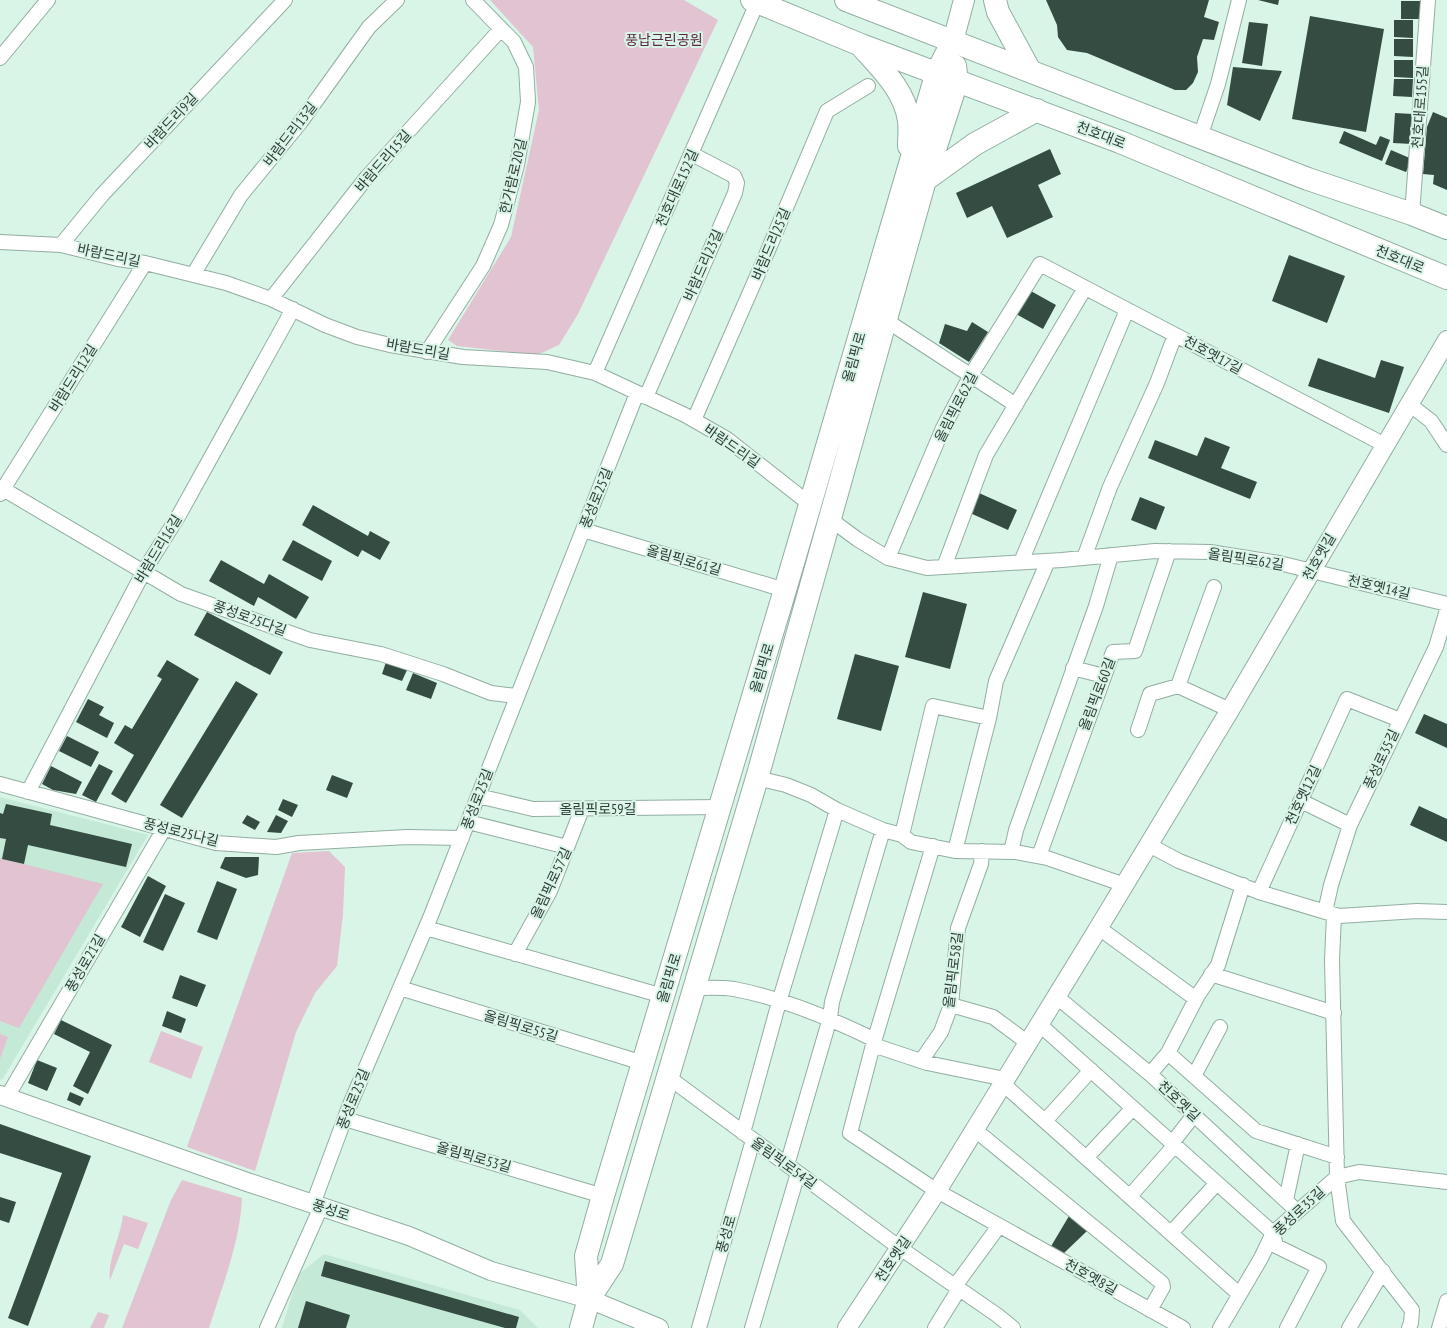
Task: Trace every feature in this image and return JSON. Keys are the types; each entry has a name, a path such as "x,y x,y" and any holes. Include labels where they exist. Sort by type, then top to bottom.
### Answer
{"main road":[{"path":"854,3 883,0"},
{"name":"올림픽로","path":"581,1328 589,1299 612,1264 757,778 887,321 920,175 918,137 937,72 953,41 964,0"},
{"path":"995,0 998,12 1030,72"},
{"name":"천호대로","path":"755,1 861,45 937,72 957,81 1120,142 1447,278"},
{"path":"854,3 1308,179 1412,214 1447,228"},
{"name":"올림픽로","path":"589,1299 586,1256 603,1196 786,590 810,505 920,175 957,81 953,41"},
{"path":"861,45 888,75 900,94 909,121 920,175 1037,110"}],"street":[{"path":"0,58 48,0"},
{"name":"바람드리9길","path":"61,245 102,195 285,0"},
{"name":"바람드리13길","path":"193,275 241,195 300,123 369,27 397,0"},
{"name":"한가람로20길","path":"427,352 483,266 501,225 512,168 528,102 526,67 514,42 473,0"},
{"path":"1200,137 1218,84 1239,0"},
{"name":"천호대로155길","path":"1412,214 1428,0"},
{"name":"천호대로152길","path":"596,373 692,154 755,1"},
{"name":"바람드리15길","path":"271,299 367,177 501,29"},
{"name":"바람드리25길","path":"694,420 762,267 827,110 868,86"},
{"name":"바람드리23길","path":"641,395 735,193 737,183 734,176 692,154"},
{"name":"바람드리길","path":"0,242 61,245 193,275 271,299 325,325 357,337 427,352 463,357 547,362 596,373 694,420 727,439 810,505"},
{"name":"바람드리12길","path":"2,492 145,263"},
{"name":"천호옛17길","path":"1040,264 1385,445"},
{"name":"올림픽로62길","path":"888,558 943,428 971,375 1040,264"},
{"path":"944,567 986,455 1085,288"},
{"name":"바람드리16길","path":"28,792 144,571 183,508 293,309"},
{"path":"1021,562 1127,310"},
{"path":"887,321 1016,405"},
{"path":"1084,558 1110,487 1156,383 1175,335"},
{"name":"천호옛길","path":"847,1328 937,1191 1099,928 1230,710 1447,340"},
{"name":"풍성로25길","path":"267,1328 317,1205 344,1119 426,928 583,530 641,395"},
{"path":"1409,404 1431,421 1447,445"},
{"name":"풍성로25다길","path":"2,492 144,571 181,594 310,640 381,654 443,674 491,693 518,696"},
{"name":"올림픽로62길","path":"830,519 856,539 888,558 927,568 1048,561 1169,551 1210,552 1279,563 1311,571"},
{"name":"올림픽로61길","path":"583,530 786,590"},
{"name":"올림픽로60길","path":"1039,856 1113,652 1135,651 1169,551"},
{"path":"1011,852 1016,830 1096,606 1111,555"},
{"path":"955,851 989,718 996,681 1048,561"},
{"name":"천호옛14길","path":"1311,571 1447,604"},
{"path":"1178,686 1214,587"},
{"name":"풍성로35길","path":"1220,1328 1273,1233 1337,1177 1334,1014 1330,913 1331,885 1350,825 1436,648 1447,610"},
{"path":"1073,668 1104,676"},
{"path":"1138,730 1150,694 1178,686 1230,710"},
{"name":"천호옛12길","path":"1259,892 1347,699 1400,720"},
{"path":"902,835 933,706 989,718"},
{"path":"757,778 811,795 837,810 883,830 902,835 911,842 955,851 1011,852 1039,856 1125,885"},
{"name":"풍성로25나길","path":"0,784 216,843 276,846 299,842 407,837 462,838"},
{"name":"올림픽로59길","path":"478,796 533,809 720,807"},
{"path":"1301,801 1350,825"},
{"name":"올림픽로57길","path":"515,954 550,891 582,809"},
{"path":"748,1136 779,1002 837,810"},
{"path":"468,822 567,847"},
{"name":"풍성로21길","path":"3,1096 164,829"},
{"path":"752,1328 793,1169 830,1018 832,1002 883,830"},
{"path":"1148,845 1179,861 1259,892 1338,916 1417,911 1447,912"},
{"path":"933,846 874,1043 850,1133 937,1191"},
{"name":"올림픽로58길","path":"921,1061 941,1032 951,1005 958,928 982,864 982,852"},
{"path":"1150,1074 1168,1053 1196,999 1218,965 1243,885"},
{"path":"426,928 663,996"},
{"path":"1099,928 1196,999"},
{"path":"1211,974 1334,1014"},
{"name":"올림픽로55길","path":"400,988 643,1063"},
{"path":"694,988 734,989 779,1002 830,1018 874,1043 921,1061 1004,1081 1045,1121 1239,1294"},
{"name":"천호옛길","path":"1057,997 1150,1074 1297,1211"},
{"path":"951,1005 993,1017 1028,1043"},
{"path":"1039,1024 1273,1233 1276,1246 1319,1267 1287,1328"},
{"path":"1194,1076 1220,1027"},
{"path":"1168,1053 1256,1131 1337,1157"},
{"path":"1045,1121 1091,1070"},
{"name":"올림픽로54길","path":"668,1077 900,1248 957,1288 1006,1326"},
{"name":"풍성로","path":"3,1096 247,1182 408,1236 491,1271 589,1299 660,1328"},
{"path":"1086,1158 1133,1108"},
{"path":"1130,1196 1174,1144 1194,1116"},
{"name":"올림픽로53길","path":"344,1119 603,1196"},
{"path":"974,1129 1162,1283 1163,1287 1150,1310"},
{"name":"풍성로","path":"699,1328 748,1136"},
{"path":"1286,1200 1298,1144"},
{"path":"1409,1328 1411,1324 1412,1310 1344,1221 1337,1177 1359,1172 1447,1182"},
{"path":"1171,1233 1217,1183"},
{"name":"천호옛8길","path":"937,1191 1183,1328"},
{"path":"935,1328 957,1288 999,1226"},
{"path":"1349,1328 1383,1271"},
{"path":"1439,1328 1447,1301"}],"shaded area":[{"path":"0,797 148,835 2,1080 0,1079"},
{"path":"324,1254 520,1310 538,1328 282,1328 298,1275"}],"green space":[{"name":"풍납근린공원","path":"490,0 684,0 718,20 578,314 559,345 537,355 457,346 448,340 511,237 539,110 533,47"},
{"path":"329,851 345,867 343,914 337,966 315,993 296,1032 255,1171 187,1147 292,853"},
{"path":"0,858 103,884 19,1028 0,1021"},
{"path":"161,1031 203,1047 191,1079 149,1062"},
{"path":"0,1034 8,1037 0,1059"},
{"path":"182,1180 242,1198 241,1215 234,1248 209,1328 122,1328 171,1200"},
{"path":"123,1215 148,1223 138,1249 124,1244 110,1280 110,1264 120,1231"},
{"path":"98,1312 109,1315 104,1328 90,1328"}],"building":[{"path":"1046,0 1209,0 1204,17 1219,22 1214,40 1203,39 1197,57 1198,72 1193,83 1186,90 1175,90 1087,53 1067,50 1058,37 1057,25"},
{"path":"1258,0 1279,0 1278,5"},
{"path":"1401,1 1420,1 1420,19 1401,19"},
{"path":"1310,16 1384,29 1366,132 1292,119"},
{"path":"1394,20 1413,20 1413,38 1394,37"},
{"path":"1249,22 1268,24 1262,66 1242,63"},
{"path":"1394,39 1413,39 1413,57 1394,56"},
{"path":"1394,60 1413,60 1413,78 1394,77"},
{"path":"1233,67 1282,71 1260,121 1227,105"},
{"path":"1394,79 1413,79 1412,97 1393,96"},
{"path":"1433,112 1447,118 1447,190 1433,184 1434,175 1423,174 1427,127"},
{"path":"1395,113 1413,114 1412,144 1393,143"},
{"path":"1344,131 1376,145 1380,136 1390,140 1382,161 1339,143"},
{"path":"1050,149 1061,174 1038,185 1053,217 1007,238 992,206 967,218 956,193"},
{"path":"1391,150 1412,159 1406,172 1385,164"},
{"path":"1289,255 1345,276 1327,323 1272,301"},
{"path":"1029,290 1056,305 1043,329 1014,313"},
{"path":"972,322 988,332 969,362 939,343 945,324 967,331"},
{"path":"1318,358 1375,378 1381,360 1404,367 1389,413 1308,386"},
{"path":"1205,437 1230,447 1221,468 1257,482 1250,499 1148,458 1155,440 1197,456"},
{"path":"979,493 1017,510 1008,530 970,513"},
{"path":"1140,497 1165,507 1156,530 1131,520"},
{"path":"313,505 368,536 370,531 390,542 380,560 362,550 358,557 302,525"},
{"path":"293,540 332,561 322,581 282,560"},
{"path":"221,560 264,584 269,574 309,597 296,619 258,597 254,606 209,581"},
{"path":"923,592 967,604 950,669 905,657"},
{"path":"207,612 283,652 270,675 194,635"},
{"path":"855,654 899,666 881,731 837,719"},
{"path":"167,660 199,679 126,803 111,794 134,755 114,743 125,725 132,729 162,679 157,676"},
{"path":"386,662 407,670 402,681 382,674"},
{"path":"413,673 437,683 431,699 406,690"},
{"path":"236,681 258,694 182,818 160,805"},
{"path":"88,699 104,707 99,715 114,723 107,738 76,722"},
{"path":"1424,714 1447,724 1447,748 1415,733"},
{"path":"67,736 99,752 91,767 59,751"},
{"path":"99,764 113,771 96,802 82,795"},
{"path":"51,766 82,782 76,794 53,790 42,784"},
{"path":"332,775 353,783 347,798 326,790"},
{"path":"283,799 298,805 292,817 278,810"},
{"path":"6,804 52,814 50,825 132,844 126,867 28,845 24,864 2,859 6,839 0,838 0,813 3,814"},
{"path":"1419,806 1447,819 1447,842 1410,825"},
{"path":"247,815 260,822 255,830 242,823"},
{"path":"276,815 288,821 281,833 267,832"},
{"path":"225,857 259,857 258,875 246,878 220,868"},
{"path":"148,876 166,886 140,937 121,927"},
{"path":"217,881 237,889 217,940 197,932"},
{"path":"165,894 185,903 163,951 143,942"},
{"path":"180,975 206,985 197,1007 172,998"},
{"path":"167,1011 186,1019 181,1033 162,1026"},
{"path":"61,1020 112,1045 88,1094 73,1086 90,1052 54,1034"},
{"path":"37,1060 57,1068 47,1091 28,1083"},
{"path":"70,1092 84,1098 80,1106 67,1100"},
{"path":"0,1124 91,1156 28,1326 8,1318 62,1173 0,1153"},
{"path":"0,1197 16,1202 9,1223 0,1220"},
{"path":"1069,1216 1087,1231 1063,1254 1050,1248"},
{"path":"325,1261 519,1317 516,1328 505,1328 321,1276"},
{"path":"306,1301 350,1315 346,1328 298,1328"}]}
